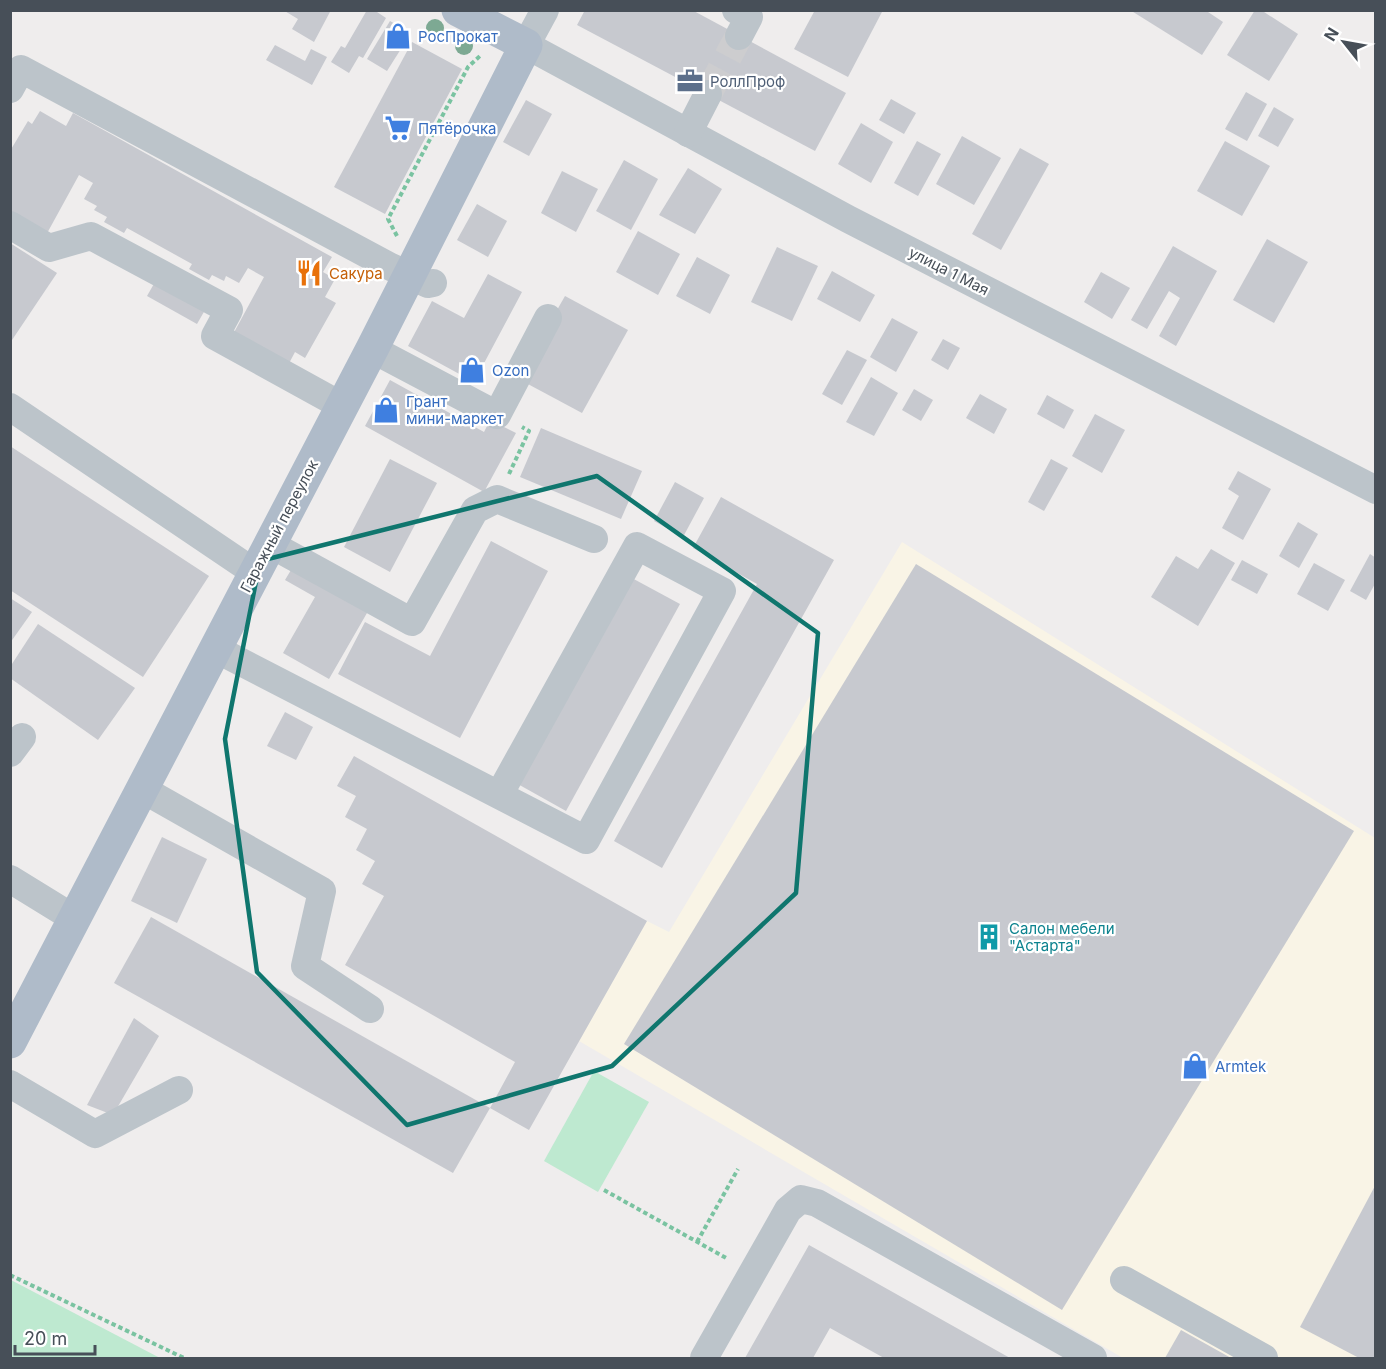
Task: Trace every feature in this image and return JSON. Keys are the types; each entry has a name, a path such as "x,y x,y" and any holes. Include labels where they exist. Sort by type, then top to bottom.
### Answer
{"main road":[{"path":"458,10 517,41"},
{"name":"Гаражный переулок","path":"10,1042 214,648 411,276 517,41"}],"street":[{"name":"Гаражный переулок","path":"517,41 545,10"},
{"name":"улица 1 Мая","path":"517,41 848,219 1376,490"},
{"path":"10,89 21,69 411,276"},
{"path":"688,133 708,94"},
{"path":"10,225 49,248 91,236 229,310 210,322 215,336 342,406"},
{"path":"372,349 497,415 548,318"},
{"path":"10,407 254,572"},
{"path":"270,544 412,622 475,510 497,499 594,539"},
{"path":"214,648 586,840 722,591 637,546 499,795"},
{"path":"142,789 322,891 305,966 370,1008"},
{"path":"10,879 75,919"},
{"path":"10,1084 95,1134 179,1090"},
{"path":"704,1359 788,1210 794,1202 808,1200 1093,1359"},
{"path":"1124,1280 1264,1359"}],"path":[{"path":"411,276 402,246 388,219 468,67 474,61 484,67"},
{"path":"497,415 529,431 497,499"},
{"path":"697,1242 738,1169"},
{"path":"604,1190 752,1273"},
{"path":"10,1275 184,1359"}],"highlighted area":[{"path":"597,476 818,633 796,893 612,1066 407,1125 257,972 225,739 260,561"}],"shaded area":[{"name":"Салон мебели \"Астарта\"","path":"902,542 1375,838 1375,1358 1123,1358 579,1041 647,921 669,932"}],"green space":[{"path":"594,1071 649,1102 598,1192 544,1161"},
{"path":"11,1280 160,1358 11,1358"}],"building":[{"path":"283,10 331,10 314,42 292,29 298,19"},
{"path":"367,10 374,10 386,18 363,58 359,56 349,73 331,62 341,46 345,48"},
{"path":"585,10 692,10 846,93 815,151 577,25"},
{"path":"815,10 883,10 848,77 794,49"},
{"path":"1130,10 1205,10 1223,22 1202,55"},
{"path":"1255,10 1261,10 1298,34 1269,81 1227,55"},
{"path":"390,21 411,33 387,71 367,59"},
{"name":"Пятёрочка","path":"412,42 462,69 385,214 334,187"},
{"path":"275,45 305,61 311,49 327,57 312,85 266,60"},
{"path":"1246,92 1267,104 1247,141 1225,129"},
{"path":"891,99 916,113 904,134 879,120"},
{"path":"526,100 552,114 529,156 503,142"},
{"path":"1274,107 1294,119 1278,147 1258,136"},
{"path":"40,111 66,126 73,113 332,257 323,272 335,279 325,297 336,303 305,358 295,352 286,369 231,338 264,277 248,268 239,283 226,276 224,281 212,275 209,280 189,269 192,264 127,228 124,233 104,222 107,217 94,210 97,206 84,199 93,183 79,175 45,237 10,218 10,151 28,121 32,124"},
{"path":"861,123 893,142 871,183 838,164"},
{"path":"962,136 1001,158 974,205 936,184"},
{"path":"917,141 941,154 918,196 894,183"},
{"path":"1225,141 1270,166 1242,216 1197,191"},
{"path":"1020,148 1049,164 1001,250 972,234"},
{"path":"624,160 658,179 631,230 596,211"},
{"path":"688,168 722,189 695,234 659,215"},
{"path":"562,171 598,189 576,232 541,213"},
{"path":"477,204 507,221 488,257 457,240"},
{"path":"638,231 680,254 658,295 616,272"},
{"path":"1267,239 1308,262 1274,323 1233,300"},
{"path":"10,243 57,273 10,343"},
{"path":"1173,246 1217,271 1176,346 1159,336 1180,298 1169,291 1147,329 1131,320"},
{"path":"777,247 818,266 792,321 751,302"},
{"path":"697,257 730,275 710,314 676,296"},
{"path":"832,271 875,295 860,322 817,299"},
{"path":"1101,272 1130,288 1112,319 1084,302"},
{"path":"488,274 522,292 474,382 408,346 432,301 464,318"},
{"path":"155,282 205,310 197,324 147,296"},
{"path":"565,296 628,330 582,413 526,383 536,347"},
{"path":"892,318 918,332 896,372 870,357"},
{"path":"943,339 960,348 948,370 931,360"},
{"path":"847,350 867,360 842,405 822,394"},
{"path":"871,377 898,393 874,436 846,422"},
{"path":"390,380 484,432 490,420 516,433 484,492 365,426"},
{"path":"914,389 933,400 921,421 902,410"},
{"path":"980,394 1007,409 994,434 966,418"},
{"path":"1047,395 1074,410 1064,429 1037,414"},
{"path":"1095,414 1125,430 1102,473 1072,456"},
{"path":"541,428 642,471 621,519 520,477"},
{"path":"10,446 209,576 143,677 10,590"},
{"path":"390,459 437,483 390,572 344,547"},
{"path":"1051,459 1068,468 1044,511 1028,502"},
{"path":"1238,471 1271,489 1243,540 1222,528 1239,496 1228,489"},
{"path":"675,482 704,498 683,537 654,521"},
{"path":"721,497 834,560 662,868 614,841 757,584 693,548"},
{"path":"1298,522 1318,534 1299,568 1279,556"},
{"path":"491,541 548,571 460,738 338,674 365,622 430,656"},
{"path":"1211,549 1235,563 1198,626 1151,597 1176,556 1198,569"},
{"path":"1370,554 1376,558 1376,582 1366,600 1350,591"},
{"path":"297,560 371,606 329,679 283,653 315,597 285,580"},
{"path":"1242,560 1268,574 1257,594 1231,580"},
{"path":"1314,563 1345,580 1328,611 1297,594"},
{"name":"Салон мебели \"Астарта\"","path":"916,564 1354,831 1062,1310 624,1044"},
{"path":"630,577 680,604 566,811 516,783"},
{"path":"10,598 32,612 10,643"},
{"path":"38,624 135,688 98,740 10,678 10,667"},
{"path":"285,712 313,727 296,760 267,746"},
{"path":"354,756 647,921 529,1130 490,1108 515,1062 345,965 384,896 362,884 375,861 356,850 367,829 345,817 356,796 337,786"},
{"path":"162,837 207,859 177,923 131,901"},
{"path":"151,917 490,1108 453,1173 114,983"},
{"path":"134,1018 159,1036 113,1115 87,1105"},
{"path":"1376,1184 1376,1358 1359,1358 1300,1327"},
{"path":"809,1245 1010,1358 884,1358 830,1328 813,1358 745,1358"},
{"path":"1181,1330 1231,1358 1165,1358"}],"tunnel":[{"path":"708,94 739,36"}],"place":[{"name":"РосПрокат","path":"398,36"},
{"name":"РоллПроф","path":"690,81"},
{"name":"Пятёрочка","path":"398,128"},
{"name":"Сакура","path":"309,273"},
{"name":"Ozon","path":"472,370"},
{"name":"Грант мини-маркет","path":"386,410"},
{"name":"Салон мебели \"Астарта\"","path":"989,937"},
{"name":"Armtek","path":"1195,1066"}]}
